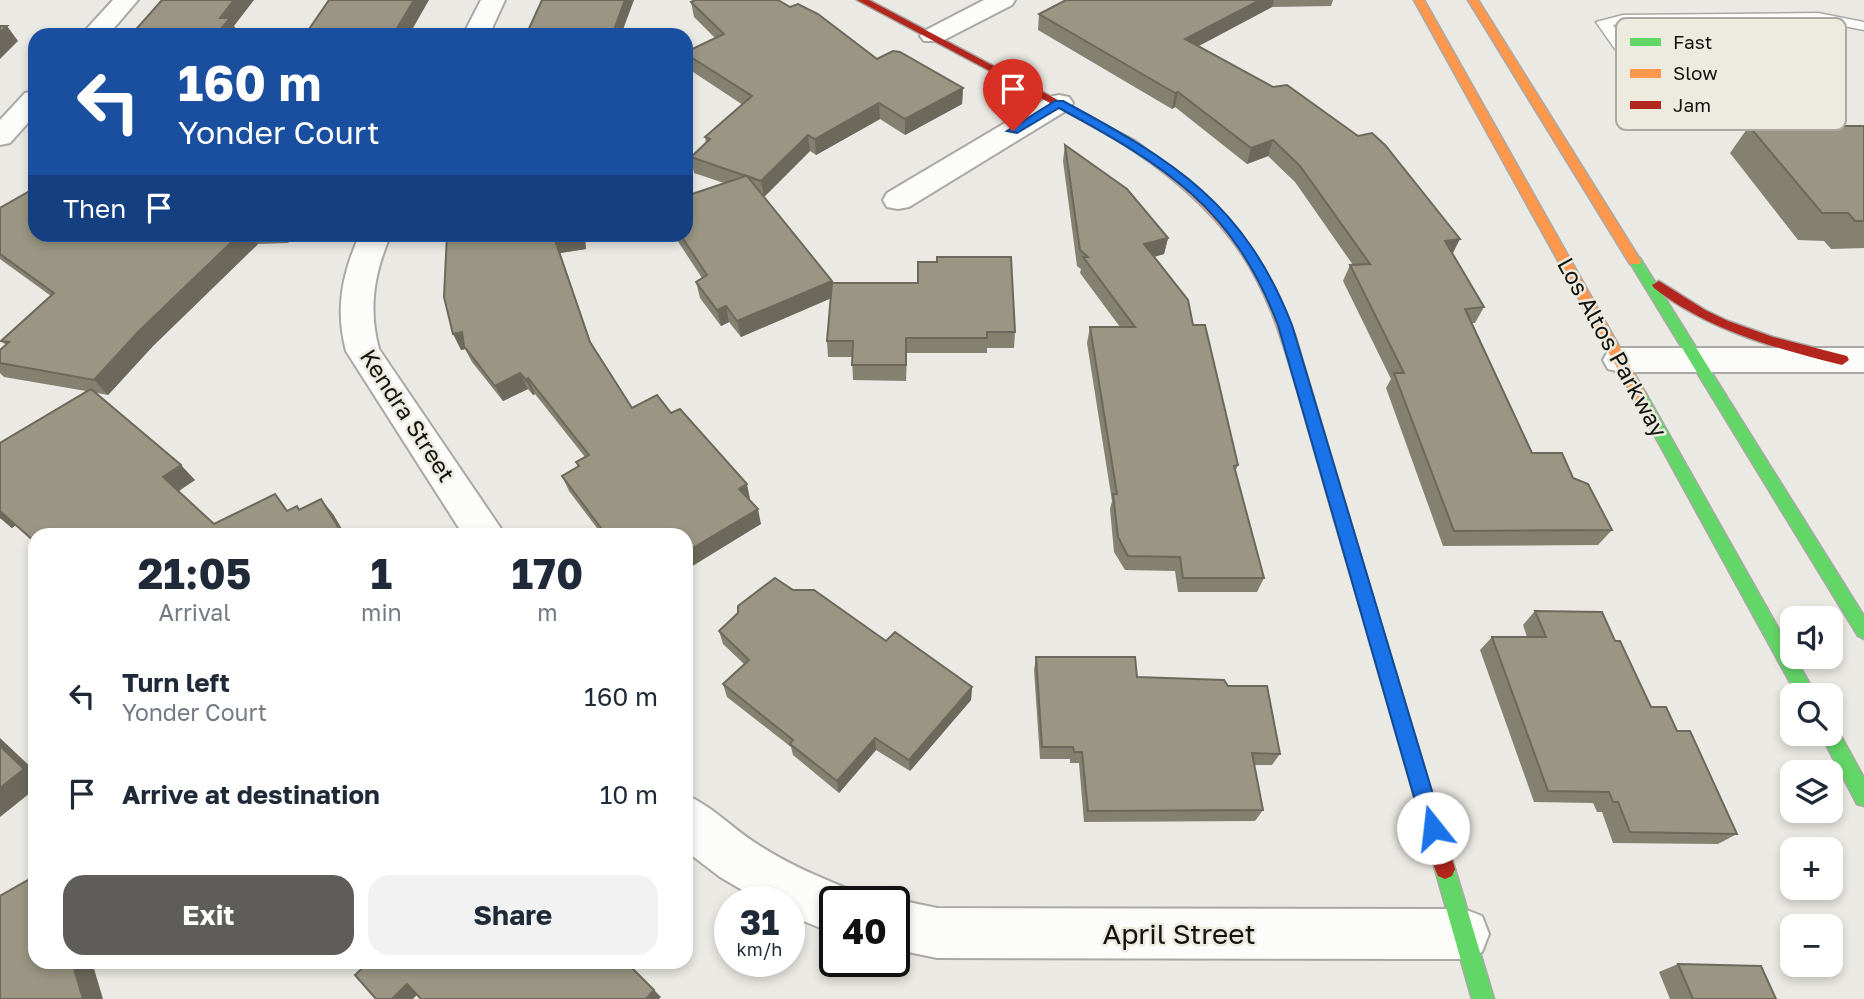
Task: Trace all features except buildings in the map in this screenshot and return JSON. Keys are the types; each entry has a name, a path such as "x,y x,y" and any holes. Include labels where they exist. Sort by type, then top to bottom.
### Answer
{"main road":[{"path":"862,0 1137,145 1178,173 1215,207 1244,242 1270,286 1285,325 1483,999"},
{"name":"Los Altos Parkway","path":"1419,0 1800,683"},
{"path":"1474,0 1864,631"},
{"path":"1637,264 1670,296 1700,316 1735,331 1853,360"},
{"path":"1836,746 1864,797"}],"street":[{"path":"100,28 126,0"},
{"path":"480,28 494,0"},
{"path":"933,36 1003,0"},
{"path":"898,200 1059,103"},
{"path":"0,137 28,107"},
{"name":"Kendra Street","path":"372,242 361,265 354,298 357,332 363,351 479,524"},
{"path":"1620,360 1853,360"},
{"path":"693,825 711,843 780,887 819,903"},
{"name":"April Street","path":"910,927 937,933 1464,934"}],"lane":[{"path":"1773,18 1823,18"},
{"path":"1616,20 1603,22 1616,40"},
{"path":"1846,22 1864,26"},
{"path":"1776,130 1780,135"}],"traffic: fast":[{"path":"1635,261 1864,631"},
{"path":"1640,396 1800,683"},
{"path":"1836,746 1864,797"},
{"path":"1445,869 1483,999"}],"traffic: slow":[{"path":"1419,0 1640,396"},
{"path":"1473,0 1635,261"},
{"path":"1099,125 1159,162 1186,183 1232,232 1269,290 1292,347 1364,594"}],"traffic: jam":[{"path":"862,0 1099,125"},
{"path":"1659,285 1679,300 1723,324 1769,341 1842,360"},
{"path":"1364,594 1445,869"}],"route":[{"path":"1013,131 1059,103 1137,145 1178,173 1215,207 1244,242 1270,286 1285,325 1433,828"}]}
